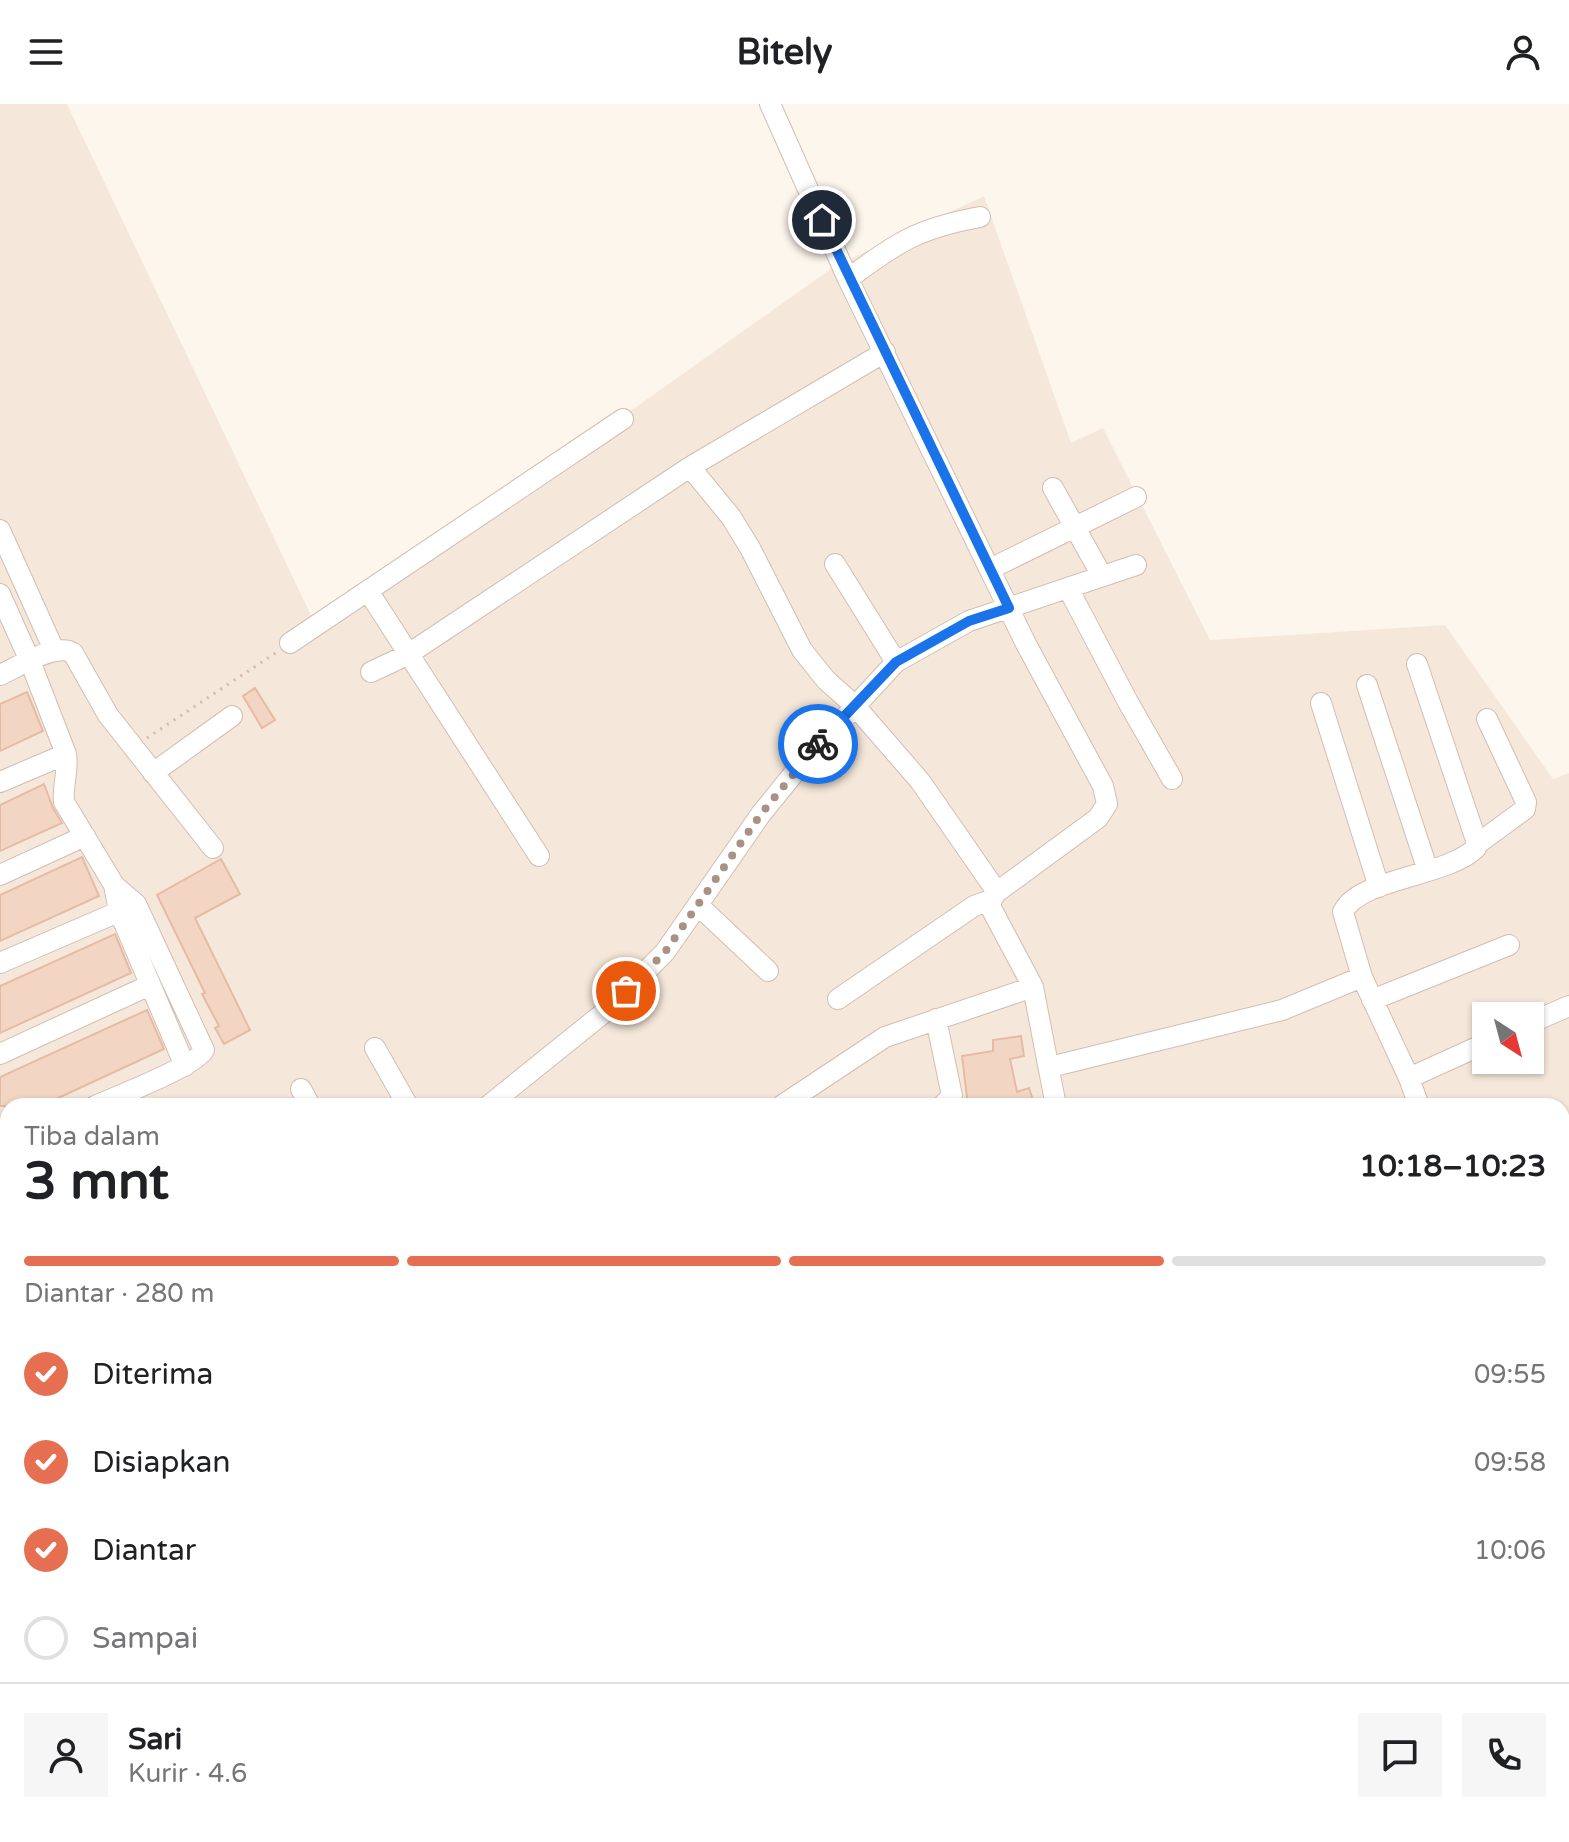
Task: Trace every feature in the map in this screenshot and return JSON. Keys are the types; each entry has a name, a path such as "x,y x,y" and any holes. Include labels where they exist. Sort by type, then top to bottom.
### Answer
{"street":[{"path":"770,104 848,279 1009,608 1103,786 1107,804 1098,818 994,896 974,906 838,999"},
{"path":"848,279 907,237 980,217"},
{"path":"371,672 407,655 690,467 885,352"},
{"path":"290,643 623,419"},
{"path":"690,467 731,517 750,548 802,650 920,781 994,896 991,908 1033,987 1055,1098"},
{"path":"1053,488 1102,576"},
{"path":"990,569 1136,497"},
{"path":"0,530 54,650"},
{"path":"835,564 896,662"},
{"path":"498,1098 606,1011 665,952 761,814 854,705 896,662 969,621 1136,565"},
{"path":"1068,588 1172,779"},
{"path":"368,591 539,856"},
{"path":"0,594 66,754 64,802 128,908 204,1050 202,1056 130,1098"},
{"path":"0,675 54,650 73,653 99,701 213,848"},
{"path":"1417,664 1476,845"},
{"path":"1367,685 1428,871"},
{"path":"1321,703 1379,887"},
{"path":"153,773 232,716"},
{"path":"1416,1098 1362,977 1343,912 1354,898 1470,854 1476,845 1525,809 1526,802 1487,719"},
{"path":"0,782 66,754"},
{"path":"0,875 85,836"},
{"path":"699,906 768,971"},
{"path":"0,963 128,908"},
{"path":"128,908 150,985 185,1066"},
{"path":"1372,1000 1509,945"},
{"path":"1050,1067 1282,1010 1362,977"},
{"path":"0,1054 150,985"},
{"path":"793,1098 885,1037 1033,987"},
{"path":"1544,1017 1569,1006"},
{"path":"936,1019 951,1086 950,1098"},
{"path":"375,1048 403,1098"},
{"path":"1409,1078 1472,1049"}],"path":[{"path":"134,747 290,643"}],"shaded area":[{"path":"0,104 67,104 319,632 835,266 984,196 1071,443 1103,428 1210,640 1445,625 1553,779 1569,773 1569,1098 0,1098"}],"building":[{"path":"255,688 275,720 262,728 243,696"},
{"path":"27,692 43,731 0,751 0,704"},
{"path":"44,784 62,823 0,851 0,805"},
{"path":"82,857 99,896 0,941 0,895"},
{"path":"221,859 240,894 195,918 250,1030 224,1044 215,1028 219,1026 202,994 205,993 157,895"},
{"path":"115,934 131,973 0,1033 0,986"},
{"path":"147,1010 164,1049 58,1098 0,1098 0,1077"},
{"path":"1021,1036 1024,1056 1010,1059 1017,1092 1029,1088 1032,1098 967,1098 962,1056 993,1051 993,1040"}],"way so far":[{"path":"626,991 665,952 761,814 818,744"}],"route":[{"path":"818,744 896,662 969,621 1009,608 822,220"}]}
